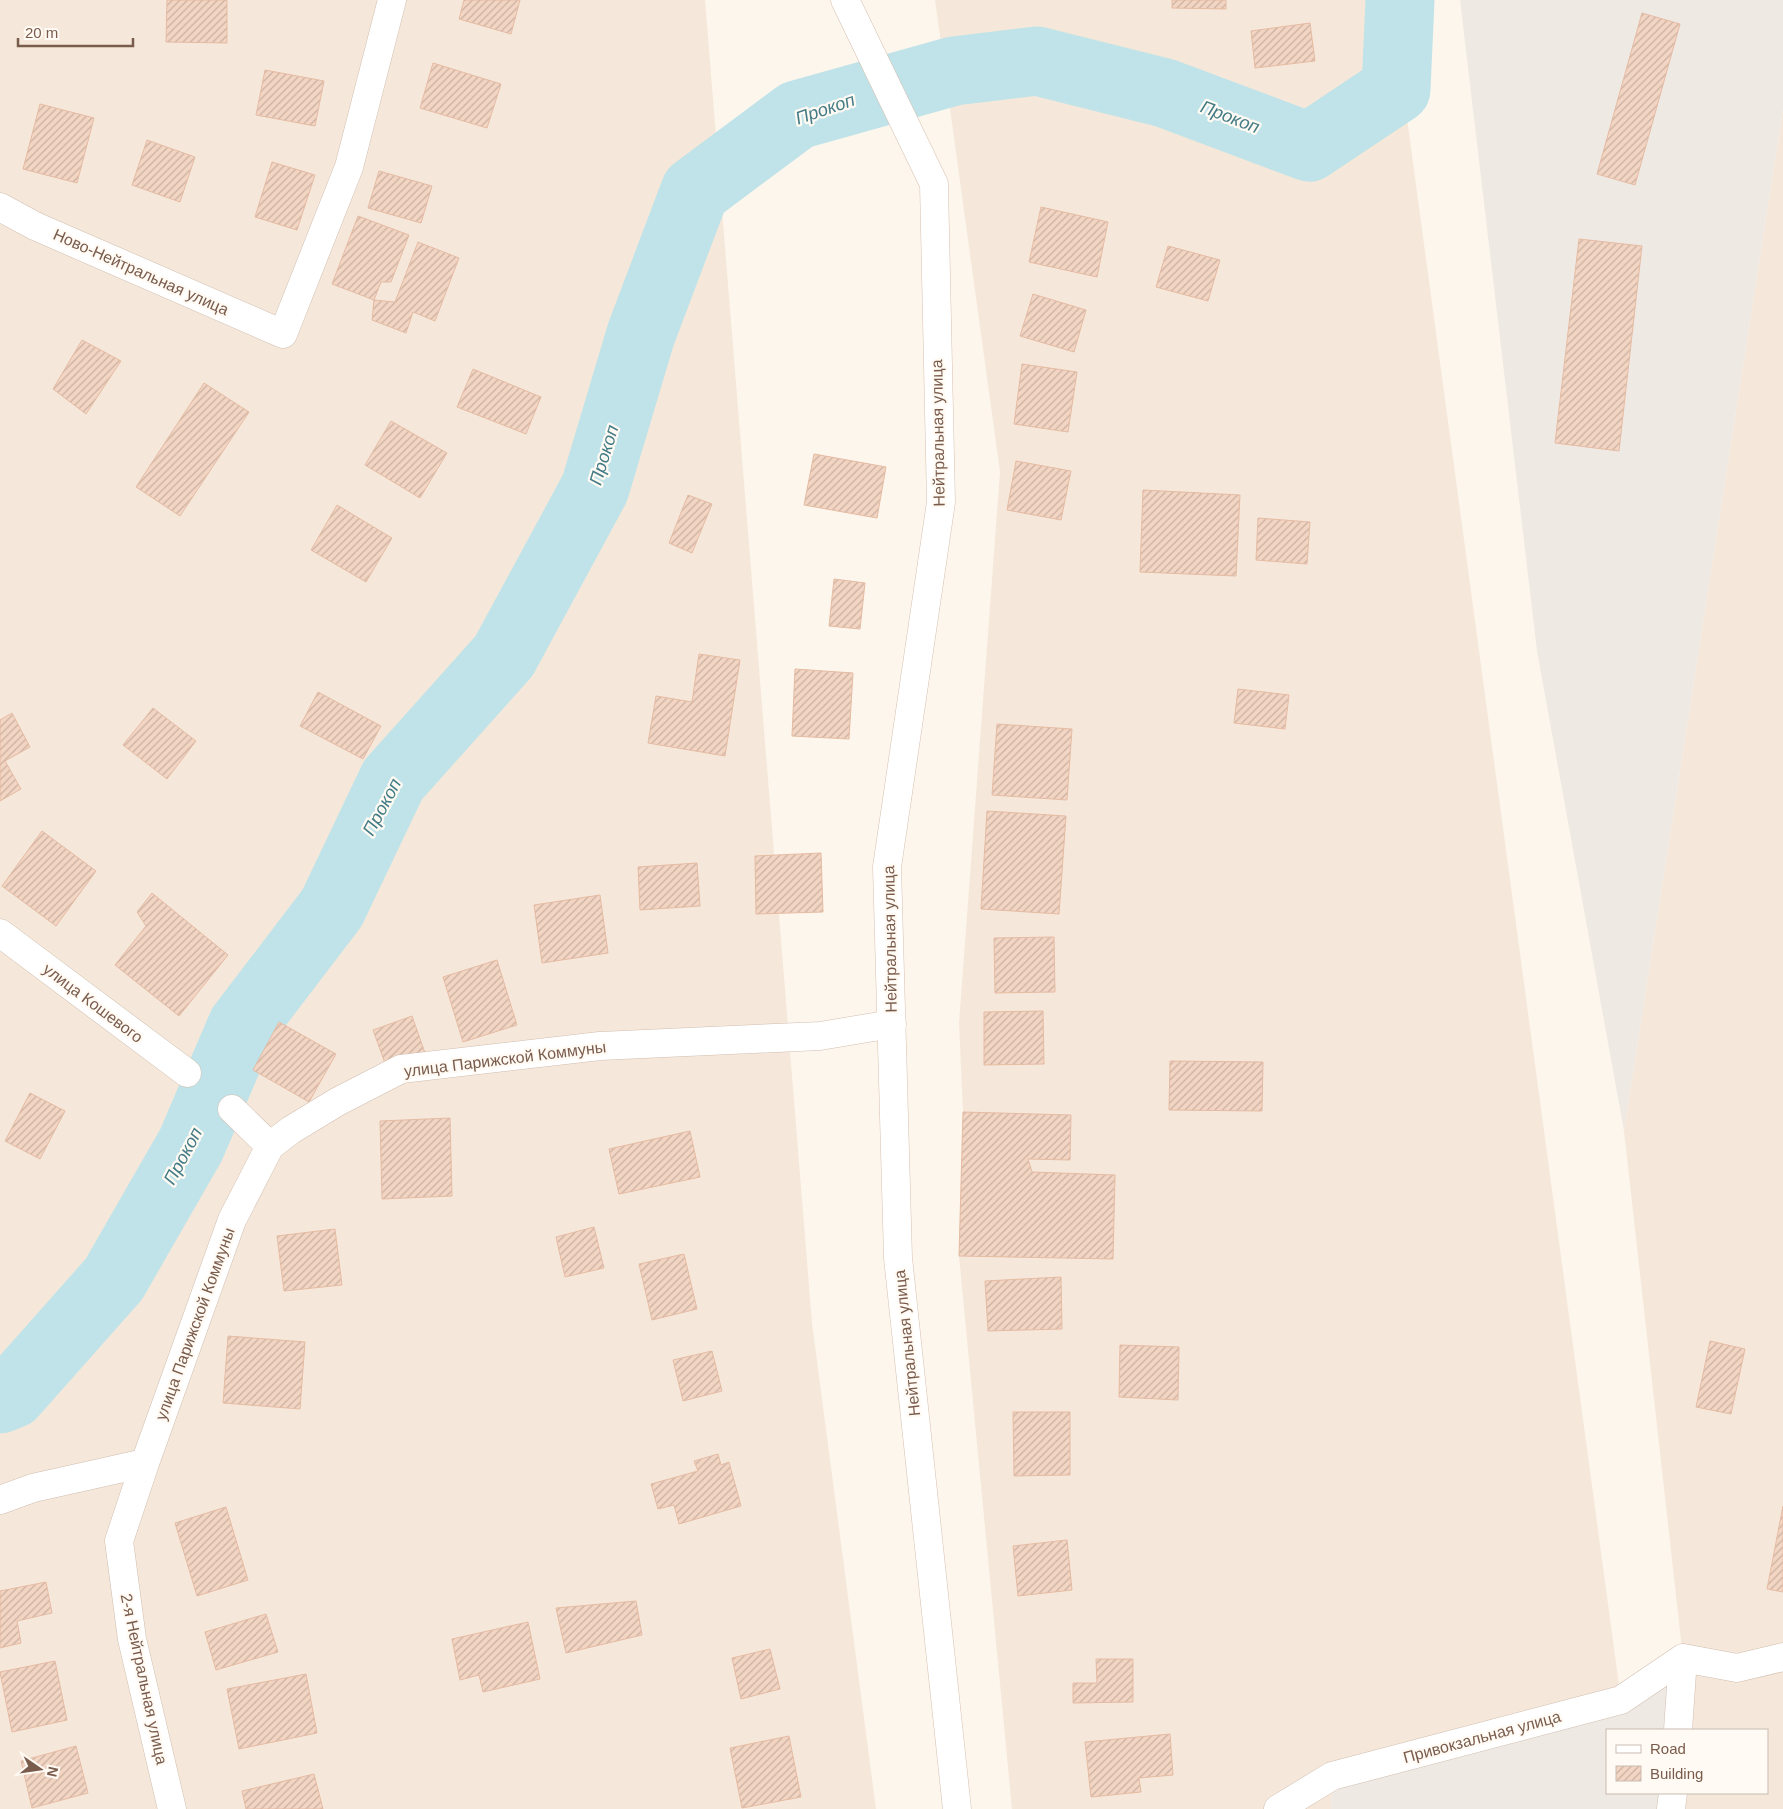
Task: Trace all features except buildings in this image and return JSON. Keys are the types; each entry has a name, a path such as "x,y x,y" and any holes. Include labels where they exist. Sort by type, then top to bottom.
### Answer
{"street":[{"name":"Ново-Нейтральная улица","path":"0,207 35,226 283,334 348,167 392,0"},
{"name":"Нейтральная улица","path":"845,0 934,184 941,502 887,867 898,1258 957,1809"},
{"name":"улица Кошевого","path":"0,933 187,1072"},
{"name":"улица Парижской Коммуны","path":"146,1463 232,1220 270,1146 291,1130 329,1107 401,1070 600,1046 820,1036 892,1024"},
{"path":"232,1109 270,1146"},
{"path":"0,1500 33,1488 146,1463"},
{"name":"2-я Нейтральная улица","path":"146,1463 119,1541 132,1639 172,1809"},
{"path":"1678,1729 1683,1658 1737,1668 1783,1657"},
{"name":"Привокзальная улица","path":"1278,1809 1332,1776 1621,1700 1683,1658"},
{"path":"1671,1809 1673,1794"}],"shaded area":[{"path":"0,0 705,0 812,1323 876,1809 0,1809"},
{"path":"935,0 1391,0 1621,1700 1332,1776 1331,1809 1012,1809 959,1256 963,1112 959,1023 1000,472"},
{"path":"1460,0 1783,0 1783,109 1624,1131 1537,651"},
{"path":"1783,109 1783,1809 1671,1809 1673,1794 1768,1794 1768,1729 1678,1729 1683,1658 1624,1131"},
{"path":"1683,1658 1678,1729 1606,1729 1606,1794 1673,1794 1671,1809 1331,1809 1332,1776 1621,1700"}],"waterway":[{"name":"Прокоп","path":"0,1399 12,1394 114,1279 191,1145 242,1026 332,908 393,780 504,656 595,488 641,334 695,191 797,115 954,71 1037,61 1165,93 1309,147 1396,89 1400,0"}]}
